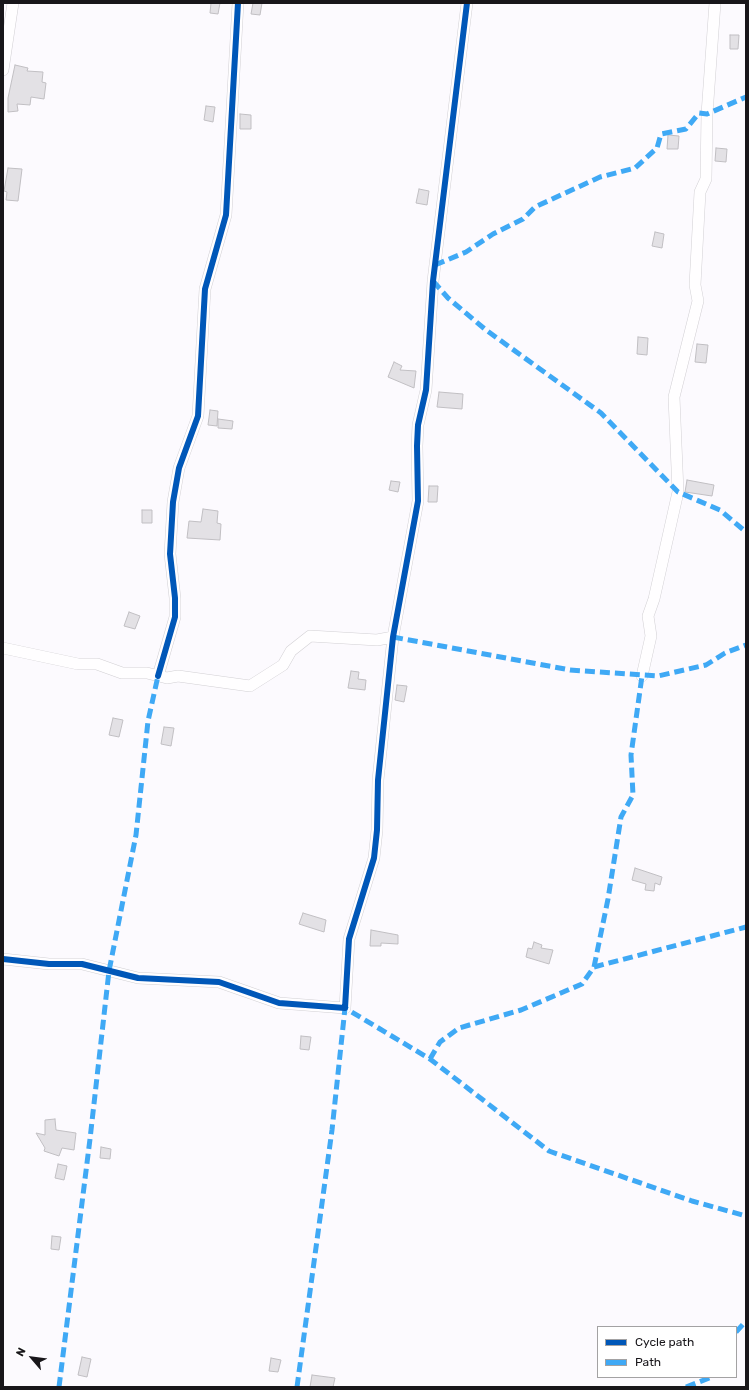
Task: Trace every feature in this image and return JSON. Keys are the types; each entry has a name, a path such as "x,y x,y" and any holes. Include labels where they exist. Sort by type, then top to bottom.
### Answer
{"street":[{"path":"3,70 13,3"},
{"path":"158,676 175,617 170,554 173,502 179,468 198,416 205,289 226,215 238,3"},
{"path":"3,959 49,964 82,964 138,978 219,982 279,1003 345,1008 350,939 374,858 377,830 378,780 393,637 418,501 418,425 426,390 434,281 467,3"},
{"path":"642,676 651,636 648,616 654,599 678,492 674,397 698,301 695,285 700,192 706,179 707,114 715,3"},
{"path":"3,648 78,664 97,664 122,673 147,673 167,678 178,676 250,686 283,665 291,651 310,636 377,640 393,637"}],"building":[{"path":"211,3 220,3 218,14 210,13"},
{"path":"253,3 262,3 260,15 251,14"},
{"path":"730,35 739,35 738,49 730,49"},
{"path":"15,65 28,68 27,71 43,72 42,82 46,83 44,99 31,97 30,105 17,104 18,111 8,112 8,98"},
{"path":"206,106 215,107 213,122 204,120"},
{"path":"240,114 251,115 251,129 240,129"},
{"path":"668,135 679,136 678,149 667,149"},
{"path":"716,148 727,149 726,162 715,161"},
{"path":"8,168 22,169 18,201 6,200 7,192 4,191"},
{"path":"419,189 429,191 427,205 416,203"},
{"path":"655,232 664,234 662,248 652,246"},
{"path":"638,337 648,338 647,355 637,354"},
{"path":"697,344 708,345 706,363 695,362"},
{"path":"394,362 402,366 400,370 416,371 414,388 388,377"},
{"path":"439,392 463,394 462,409 437,407"},
{"path":"210,410 218,411 217,426 208,425"},
{"path":"218,419 233,421 232,429 218,428"},
{"path":"687,480 714,485 712,496 685,492"},
{"path":"391,481 400,482 398,492 389,490"},
{"path":"429,486 438,486 437,502 428,502"},
{"path":"203,509 218,511 217,523 221,524 220,540 187,538 189,521 201,522"},
{"path":"142,510 152,510 152,523 142,523"},
{"path":"129,612 140,616 135,629 124,626"},
{"path":"351,671 359,672 358,679 366,680 365,690 348,688"},
{"path":"397,685 407,686 404,702 395,700"},
{"path":"113,718 123,720 119,737 109,735"},
{"path":"164,727 174,728 171,746 161,744"},
{"path":"635,868 662,877 660,885 655,883 654,891 645,890 646,884 632,880"},
{"path":"303,913 326,920 324,932 299,924"},
{"path":"371,930 398,935 398,944 381,943 381,946 370,946"},
{"path":"534,942 542,945 541,948 553,950 549,964 526,957 528,948 532,949"},
{"path":"301,1036 311,1037 309,1050 300,1049"},
{"path":"55,1119 56,1130 76,1133 74,1150 62,1148 59,1156 44,1151 45,1148 36,1133 45,1135 45,1120"},
{"path":"101,1147 111,1149 110,1159 100,1158"},
{"path":"58,1164 67,1166 64,1180 55,1178"},
{"path":"52,1236 61,1237 59,1250 51,1249"},
{"path":"82,1357 91,1359 87,1377 78,1375"},
{"path":"271,1358 281,1360 278,1372 269,1371"},
{"path":"312,1375 335,1378 333,1387 310,1387"}],"marked path":[{"path":"435,265 466,252 493,234 523,219 535,207 600,177 635,168 657,148 661,134 686,129 699,113 707,114 746,97"},
{"path":"433,281 448,298 486,330 601,413 678,492 720,510 746,532"},
{"path":"393,637 570,670 658,676 706,665 725,653 746,645"},
{"path":"59,1387 109,971 136,835 148,721 158,676"},
{"path":"594,967 608,899 621,817 633,795 631,755 642,676"},
{"path":"430,1059 440,1042 459,1028 521,1010 582,984 594,967 746,927"},
{"path":"297,1387 332,1130 345,1008 430,1059 549,1151 692,1201 746,1216"},
{"path":"737,1331 746,1321"},
{"path":"686,1387 709,1378"}],"cycle path":[{"path":"158,676 175,617 175,598 170,554 173,502 179,468 198,416 205,289 226,215 238,3"},
{"path":"3,959 49,964 82,964 138,978 219,982 279,1003 345,1008 349,939 374,858 377,830 378,780 393,637 418,501 418,425 426,390 433,281 467,3"}]}
